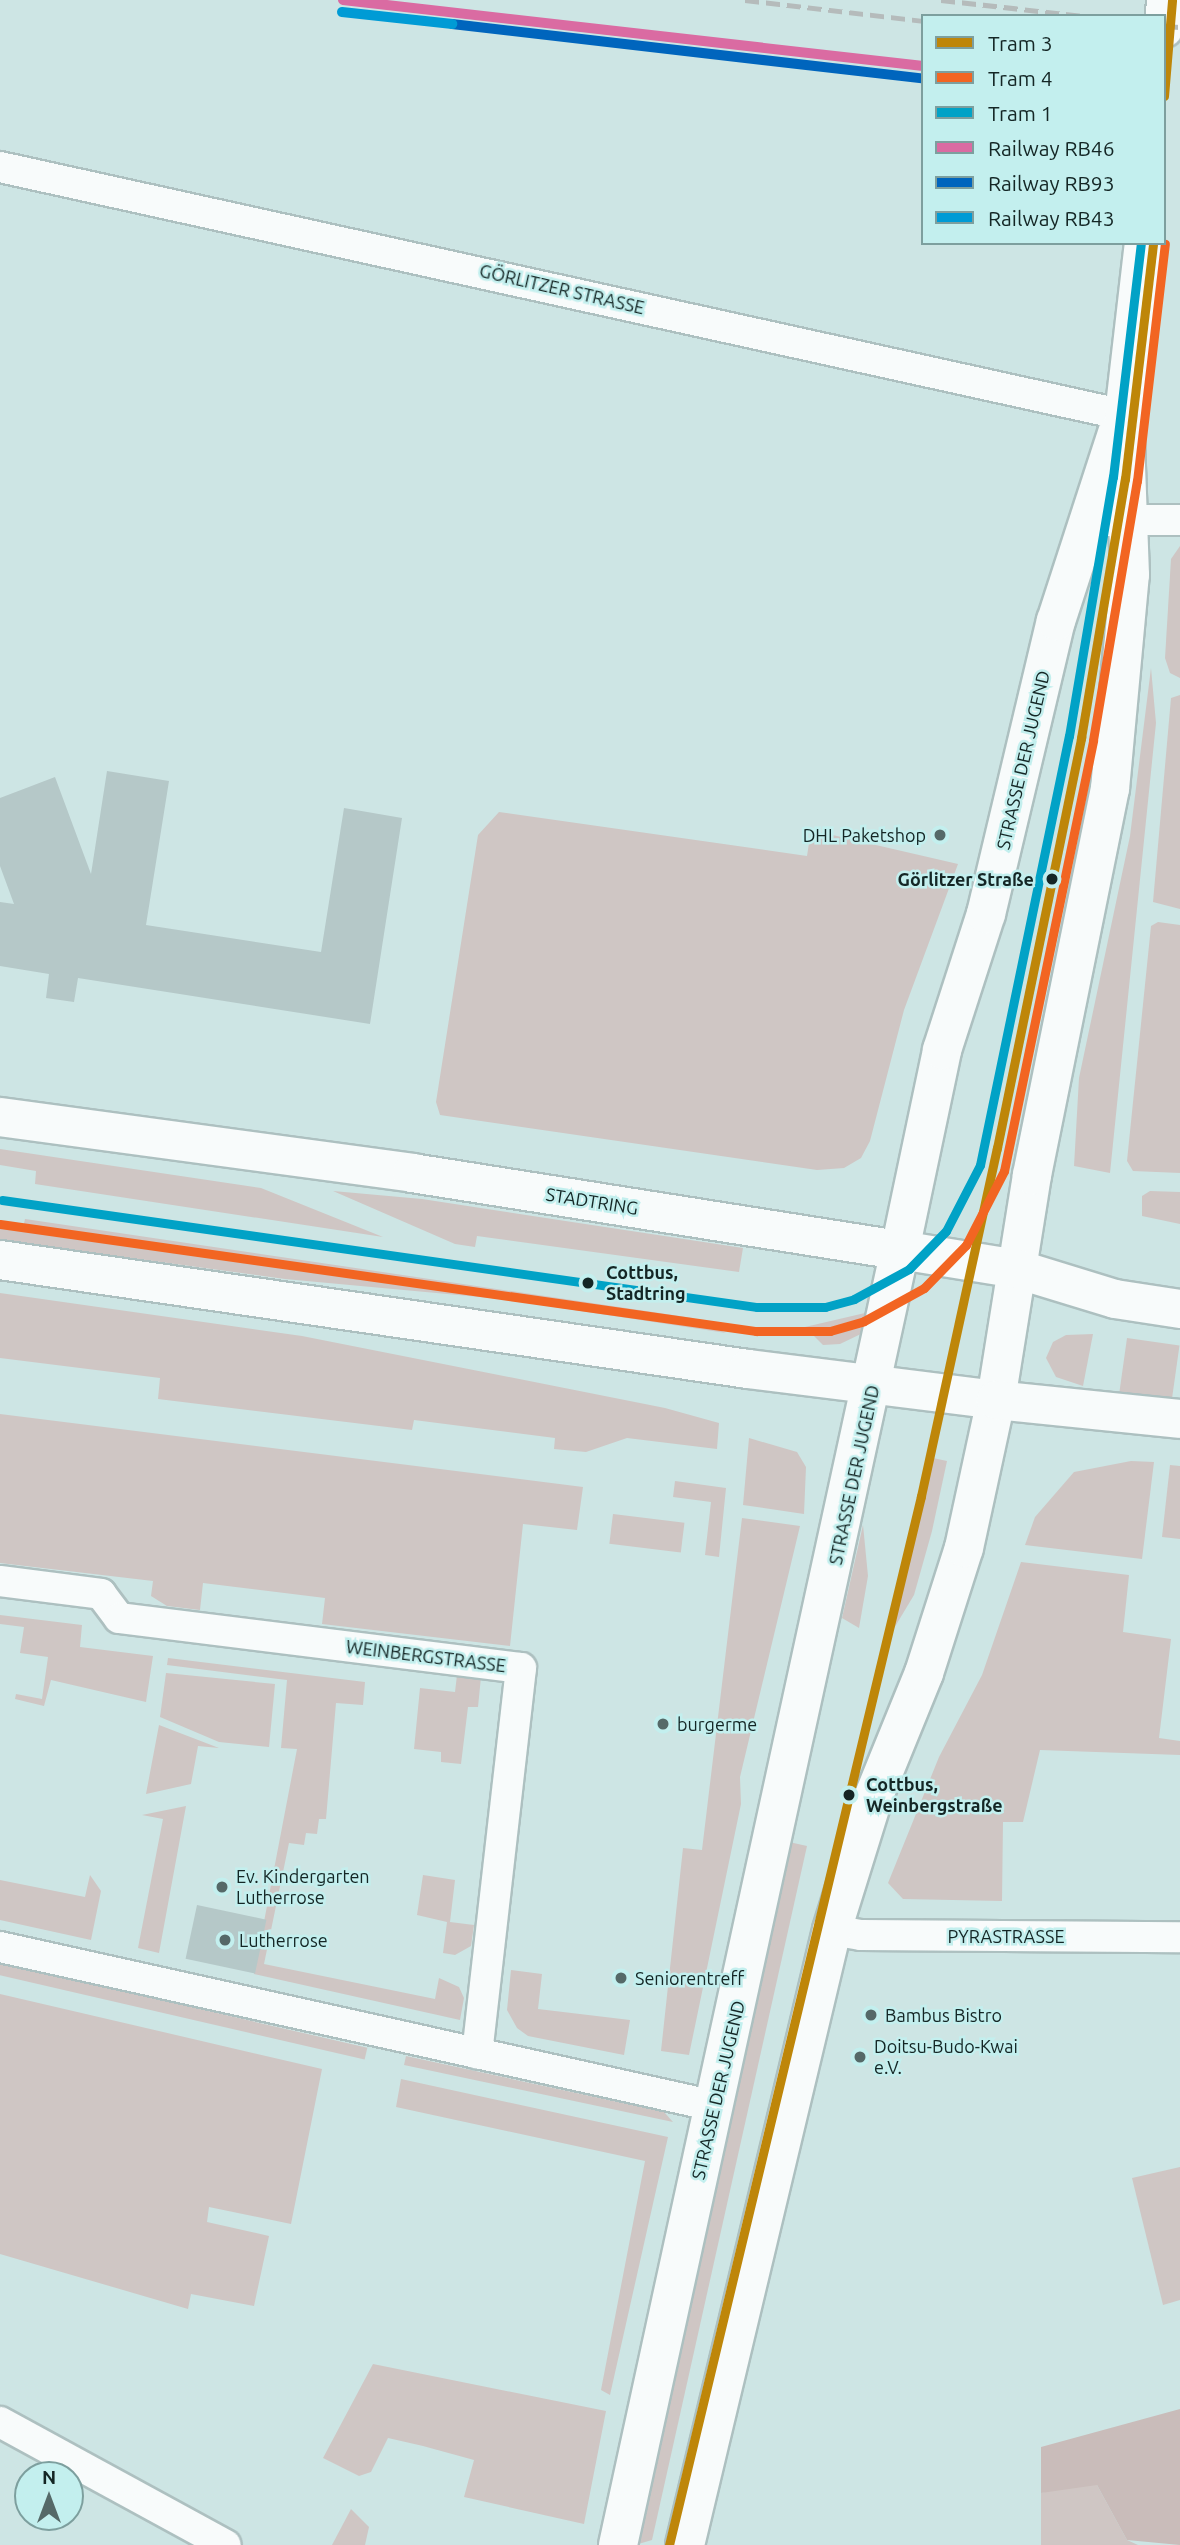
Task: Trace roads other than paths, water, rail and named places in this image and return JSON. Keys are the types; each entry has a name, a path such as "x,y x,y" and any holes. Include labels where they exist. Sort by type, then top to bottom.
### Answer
{"main road":[{"name":"STRASSE DER JUGEND","path":"685,2545 832,1930 873,1798 924,1673 960,1560 996,1400 1017,1269 1110,789 1130,575 1124,415 1144,245"},
{"name":"STRASSE DER JUGEND","path":"618,2545 872,1387 942,1050 986,914 1084,520 1124,415"},
{"name":"STADTRING","path":"0,1117 412,1172 1017,1269 1115,1299 1180,1309"},
{"path":"0,1260 872,1387 1180,1419"}],"street":[{"name":"GÖRLITZER STRASSE","path":"0,167 1124,415"},
{"path":"1084,520 1180,520"},
{"name":"WEINBERGSTRASSE","path":"0,1581 101,1594 119,1618 521,1668 477,2054"},
{"name":"PYRASTRASSE","path":"832,1930 861,1935 1180,1937"},
{"path":"0,1947 715,2106"},
{"path":"0,2422 226,2545"}],"railway":[{"path":"745,0 921,21"},
{"path":"941,0 1065,14"},
{"path":"1166,26 1180,27"}],"tram line":[{"name":"3","path":"1166,72 1172,0"},
{"name":"1","path":"2,1200 757,1307 825,1307 854,1299 909,1269 946,1231 980,1165 1069,736 1113,477 1141,245"},
{"name":"3","path":"669,2545 921,1496 997,1148 1081,738 1125,479 1153,245"},
{"name":"4","path":"0,1224 756,1331 830,1331 864,1321 924,1288 966,1245 1004,1171 1093,740 1137,481 1165,245"}],"rail line":[{"name":"RB46","path":"343,0 921,66"},
{"name":"RB43","path":"342,12 452,24"},
{"name":"RB93","path":"452,24 921,78"}],"place":[{"name":"DHL Paketshop","path":"940,835"},
{"name":"Görlitzer Straße","path":"1052,879"},
{"name":"Cottbus, Stadtring","path":"588,1283"},
{"name":"burgerme","path":"663,1724"},
{"name":"Cottbus, Weinbergstraße","path":"849,1795"},
{"name":"Ev. Kindergarten Lutherrose","path":"222,1887"},
{"name":"Lutherrose","path":"225,1940"},
{"name":"Seniorentreff","path":"621,1978"},
{"name":"Bambus Bistro","path":"871,2015"},
{"name":"Doitsu-Budo-Kwai e.V.","path":"860,2057"}]}
